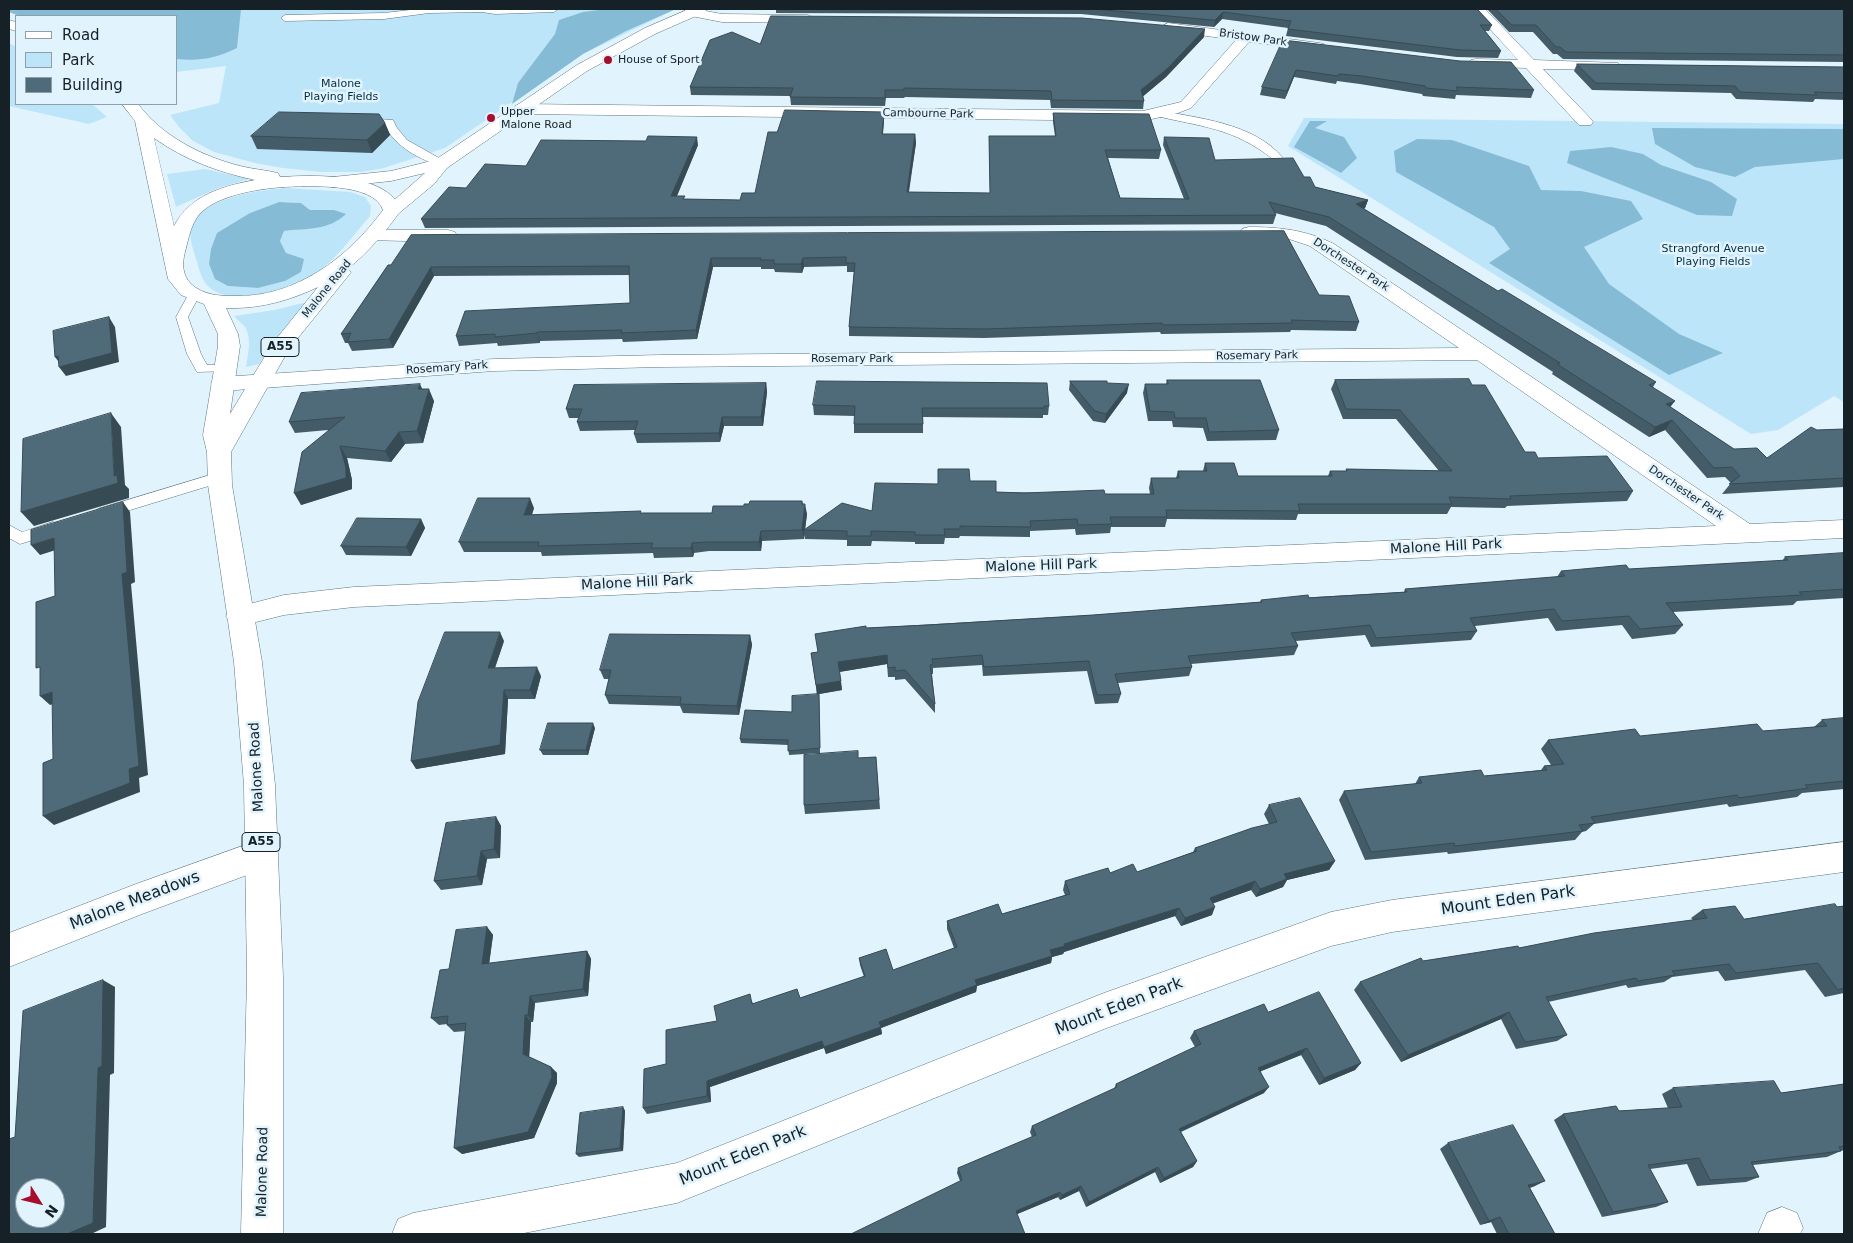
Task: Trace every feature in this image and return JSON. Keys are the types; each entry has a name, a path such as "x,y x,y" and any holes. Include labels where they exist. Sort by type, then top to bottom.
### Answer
{"main road":[{"path":"1478,9 1585,122"},
{"path":"131,105 143,121 176,146 201,160 266,176 356,186 381,194 389,202 392,210 428,180 442,164 520,109 611,51 650,31 696,11 722,18 822,19"},
{"name":"Bristow Park","path":"1156,26 1330,48"},
{"name":"Cambourne Park","path":"520,109 1143,116 1173,110 1186,104 1245,38"},
{"path":"1466,63 1531,66 1630,66"},
{"path":"143,121 152,169 179,283 185,295 221,323"},
{"path":"173,261 186,219 206,202 234,190 275,182 325,182 391,176 442,164"},
{"name":"A55","path":"179,283 197,296 212,301 239,303 274,297 312,282 356,254 384,223 392,210"},
{"name":"Dorchester Park","path":"1231,233 1284,232 1306,237 1327,248 1746,534"},
{"path":"372,236 465,236"},
{"name":"Malone Road","path":"220,464 260,381 280,347 356,254"},
{"name":"Malone Road","path":"212,301 228,334 229,346 216,435 220,464 220,485 254,720 262,854 265,1069 262,1234"},
{"name":"Rosemary Park","path":"224,376 260,381 494,365 662,361 1482,354"},
{"name":"Malone Hill Park","path":"240,616 284,605 374,596 1844,529"},
{"name":"Malone Meadows","path":"9,950 136,900 262,854"},
{"name":"Mount Eden Park","path":"414,1234 677,1183 1104,1011 1331,929 1392,916 1844,857"}],"lane":[{"path":"285,18 384,16 429,10 482,9 495,11 554,9"},
{"path":"1156,113 1224,125 1266,146 1278,158"},
{"path":"351,121 389,122 391,130 410,146 427,158 442,164"},
{"path":"191,300 182,317 194,354 202,369 224,376"},
{"path":"91,517 166,496 220,464"},
{"path":"9,531 20,538 64,525"}],"green space":[{"name":"Malone Playing Fields","path":"9,9 676,9 583,54 445,148 384,168 362,172 321,172 255,163 214,152 193,141 170,115 219,103 226,66 178,72 178,15 17,15 9,12"},
{"path":"9,43 15,46 15,105 93,105 107,117 89,124 9,106"},
{"name":"Strangford Avenue Playing Fields","path":"1304,118 1844,124 1844,402 1834,396 1778,430 1751,434 1288,146"},
{"path":"205,169 249,179 218,188 176,207 167,174"},
{"path":"275,189 350,192 365,197 371,206 370,216 342,249 314,274 284,288 267,293 233,296 219,293 208,286 200,272 190,237 193,222 200,213 222,201 235,196","holes":["279,202 301,203 310,210 334,210 321,227 284,231 280,241 286,253 285,281 258,288 228,286 250,213"]},
{"path":"307,302 276,339 259,364 246,367 249,347 247,331 234,316 275,310"}],"shaded area":[{"path":"9,9 241,9 237,48 214,57 193,60 178,59 178,15 17,15 9,12"},
{"path":"607,9 676,9 626,31 583,54 512,104 518,83 555,34 559,20 583,12"},
{"path":"1310,121 1327,121 1315,128 1344,137 1357,158 1341,173 1294,147"},
{"path":"1652,128 1844,129 1844,159 1755,167 1735,177 1695,167 1655,144"},
{"path":"1417,139 1452,140 1529,166 1541,190 1581,191 1631,201 1643,219 1584,247 1609,284 1679,334 1723,353 1669,375 1489,263 1510,249 1494,227 1396,172 1394,151"},
{"path":"1611,147 1643,154 1661,165 1711,182 1737,199 1732,216 1697,215 1567,163 1570,151"},
{"path":"279,202 301,203 310,210 334,210 346,214 325,226 284,231 280,241 286,253 304,259 301,272 285,281 258,288 228,286 215,279 209,264 211,249 217,233 250,213"}],"building":[{"path":"1095,9 1477,9 1492,25 1480,25 1501,51 1460,50 1288,29 1291,21 1223,12 1215,20"},
{"path":"1496,9 1844,9 1844,55 1566,52 1560,47 1556,47 1536,25 1512,25"},
{"path":"771,16 1082,18 1205,29 1167,69 1141,90 1144,101 1052,100 1051,91 904,88 904,90 885,90 885,98 790,97 793,88 690,87 710,40 732,32 760,44"},
{"path":"1283,40 1460,61 1511,62 1534,90 1456,87 1458,91 1426,88 1425,86 1362,76 1339,74 1338,76 1296,70 1287,91 1262,87"},
{"path":"1577,64 1844,67 1844,93 1814,92 1817,95 1740,92 1735,86 1596,83"},
{"path":"785,110 884,112 882,134 915,134 907,192 990,193 989,136 1056,136 1053,113 1149,114 1161,150 1105,150 1120,198 1189,199 1164,137 1209,138 1215,160 1293,158 1304,177 1310,177 1315,187 1368,200 1356,204 1498,291 1502,289 1656,382 1649,385 1675,401 1666,404 1734,449 1757,448 1767,458 1811,427 1817,430 1844,429 1844,478 1729,484 1740,476 1732,467 1714,468 1672,420 1655,427 1557,364 1560,363 1329,217 1269,202 1276,215 421,219 449,187 466,188 485,164 526,166 541,140 646,141 648,136 697,137 671,196 685,196 683,199 740,200 742,193 755,193 768,132 777,132"},
{"path":"279,112 379,114 385,123 367,140 251,136"},
{"path":"1284,231 1319,295 1349,296 1359,322 1291,320 1293,323 1163,325 1162,323 985,329 849,327 855,263 846,263 846,257 803,258 801,264 774,264 774,260 760,260 761,258 711,258 696,330 621,333 622,330 537,332 495,337 495,334 456,336 465,311 630,303 629,266 431,267 389,339 347,342 351,333 341,334 411,235"},
{"path":"109,317 112,353 59,367 58,356 55,357 53,331"},
{"path":"1469,379 1472,385 1485,385 1525,452 1535,452 1538,458 1607,456 1633,491 1510,496 1511,499 1449,497 1452,504 1298,504 1300,511 1166,510 1167,517 1110,517 1112,524 1078,525 1077,519 1030,521 1031,527 960,526 960,529 944,529 945,535 915,535 915,532 871,531 871,536 847,536 847,531 804,530 842,503 872,511 875,483 938,484 938,469 969,469 970,481 996,481 996,492 1024,493 1104,490 1105,494 1154,494 1151,478 1179,478 1178,471 1207,471 1205,463 1234,463 1238,476 1332,476 1330,471 1347,471 1346,469 1452,471 1400,410 1346,409 1335,380"},
{"path":"1167,380 1260,380 1279,430 1209,432 1206,418 1175,418 1174,412 1150,411 1145,384 1168,384"},
{"path":"817,381 1047,383 1049,406 1044,406 1044,408 922,408 923,424 854,424 855,406 813,405"},
{"path":"1070,381 1107,381 1107,383 1129,384 1106,414 1095,411"},
{"path":"766,383 761,417 722,417 719,433 634,434 638,421 577,422 582,409 566,409 574,385"},
{"path":"420,384 418,389 429,389 417,431 399,432 385,451 340,446 346,468 346,478 294,493 302,452 345,417 289,422 301,393"},
{"path":"111,413 114,476 117,475 118,483 21,512 23,439"},
{"path":"478,498 530,498 524,515 641,511 640,513 712,513 713,506 744,506 744,504 749,504 750,501 802,501 802,504 805,504 802,530 761,531 759,542 707,542 692,543 691,548 651,548 653,543 538,546 539,542 459,542"},
{"path":"123,502 127,572 122,574 139,766 129,769 130,783 43,816 43,763 53,759 52,692 40,696 40,667 36,668 36,602 55,596 54,538 31,545 31,530"},
{"path":"357,518 421,519 406,547 341,546"},
{"path":"1844,553 1844,589 1799,592 1802,595 1666,603 1683,625 1640,629 1629,616 1562,621 1554,609 1470,618 1477,631 1376,638 1370,625 1291,633 1298,646 1188,656 1192,667 1115,674 1121,694 1097,695 1089,661 984,667 982,655 932,659 933,664 930,665 935,704 905,670 895,671 895,667 888,668 887,655 838,662 841,681 816,685 811,653 818,652 815,634 866,626 866,628 928,625 1093,615 1262,602 1261,600 1308,595 1309,598 1407,592 1405,589 1565,576 1561,571 1626,565 1629,569 1788,560 1785,557"},
{"path":"445,632 500,632 488,668 537,667 530,690 504,690 500,745 411,761 418,702"},
{"path":"610,634 750,635 737,706 680,704 681,697 605,695 611,670 600,670"},
{"path":"819,694 820,748 788,751 788,740 740,739 745,710 792,712 792,696"},
{"path":"1844,718 1844,781 1805,785 1808,788 1739,798 1737,795 1591,817 1595,823 1579,825 1583,831 1455,846 1454,843 1371,852 1344,791 1422,783 1419,777 1481,770 1484,776 1547,770 1544,766 1564,764 1548,740 1635,729 1640,736 1757,724 1763,731 1827,726 1822,720"},
{"path":"548,723 593,723 586,750 540,750"},
{"path":"858,751 858,758 876,757 879,800 804,805 804,755"},
{"path":"1300,798 1335,861 1284,874 1287,879 1260,889 1255,881 1210,898 1215,907 1185,918 1179,908 1064,944 1065,946 1050,950 1052,956 975,980 977,985 879,1022 881,1027 824,1047 822,1041 707,1081 707,1096 643,1108 644,1069 666,1064 666,1030 717,1021 714,1006 750,994 752,1004 797,989 800,998 865,976 859,958 886,949 893,970 957,947 947,921 998,904 1002,914 1070,894 1065,881 1108,868 1110,873 1133,864 1137,872 1197,851 1195,848 1252,828 1277,822 1269,805"},
{"path":"496,817 494,849 481,851 477,876 434,881 446,823"},
{"path":"1835,904 1837,907 1844,906 1844,988 1838,990 1818,963 1736,973 1729,964 1672,971 1675,975 1638,981 1636,978 1546,997 1567,1035 1525,1042 1509,1012 1408,1055 1360,982 1421,958 1423,961 1518,946 1519,948 1594,933 1707,918 1702,910 1735,906 1744,919"},
{"path":"487,927 482,964 587,951 583,989 530,996 528,1015 525,1015 523,1054 551,1067 552,1077 528,1132 454,1148 466,1023 447,1025 448,1016 431,1018 440,970 449,969 456,930"},
{"path":"103,980 102,1066 98,1068 93,1223 67,1234 9,1234 9,1139 15,1137 23,1011"},
{"path":"1319,992 1361,1063 1324,1078 1307,1048 1258,1068 1269,1087 1179,1129 1197,1161 1164,1178 1158,1167 1089,1202 1081,1186 1062,1195 1060,1192 1016,1211 1025,1234 851,1234 962,1180 958,1168 1036,1135 1032,1126 1117,1087 1116,1084 1201,1044 1194,1031 1264,1004 1268,1012"},
{"path":"1774,1081 1781,1093 1844,1084 1844,1146 1839,1147 1841,1151 1751,1162 1759,1177 1710,1180 1699,1158 1648,1165 1668,1202 1613,1212 1563,1114 1616,1106 1619,1111 1682,1107 1673,1088"},
{"path":"623,1107 620,1148 576,1154 580,1113"},
{"path":"1513,1125 1545,1181 1528,1185 1555,1234 1509,1234 1500,1217 1489,1221 1448,1143"}],"place":[{"name":"House of Sport","path":"608,60"},
{"name":"Upper Malone Road","path":"491,118"}]}
